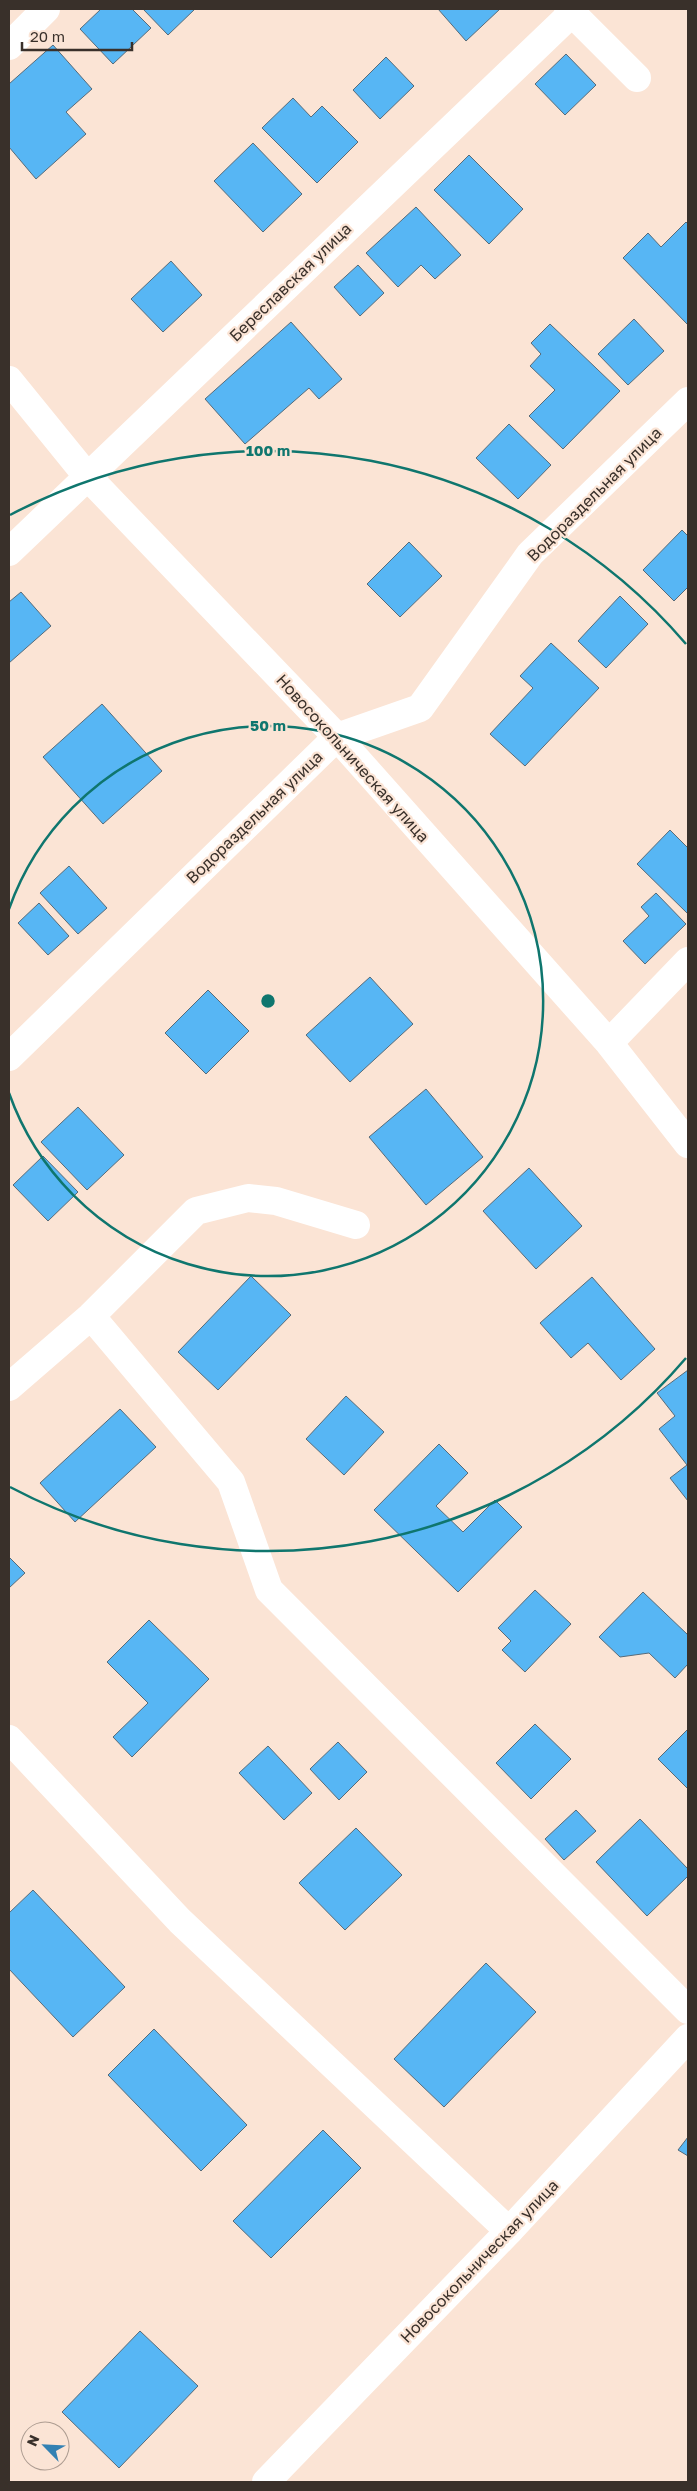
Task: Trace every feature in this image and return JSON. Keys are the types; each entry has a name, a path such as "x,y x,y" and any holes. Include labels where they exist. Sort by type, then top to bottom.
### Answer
{"street":[{"path":"9,46 46,9"},
{"path":"570,11 637,78"},
{"name":"Береславская улица","path":"9,552 570,11"},
{"name":"Новосокольническая улица","path":"9,380 87,476 337,736 609,1044 688,1144"},
{"name":"Водораздельная улица","path":"9,1057 337,736 420,708 530,554 688,401"},
{"path":"609,1044 688,961"},
{"path":"9,1387 91,1316 196,1211 248,1198 276,1201 356,1225"},
{"path":"91,1316 231,1482 269,1590 688,2010"},
{"path":"9,1738 180,1921 509,2231"},
{"name":"Новосокольническая улица","path":"266,2482 509,2231 688,2038"}],"building":[{"path":"101,9 132,9 151,28 113,64 80,29"},
{"path":"143,9 195,9 168,35"},
{"path":"438,9 500,9 466,41"},
{"path":"53,45 92,89 66,112 86,134 36,179 9,147 9,84"},
{"path":"566,54 596,85 565,115 535,84"},
{"path":"386,57 414,86 380,119 353,90"},
{"path":"293,98 311,117 322,106 358,142 317,183 262,128"},
{"path":"253,143 302,194 263,232 214,181"},
{"path":"469,155 523,209 489,244 434,190"},
{"path":"416,207 461,255 435,279 421,265 398,287 366,253"},
{"path":"686,222 688,224 688,325 623,258 648,233 661,247"},
{"path":"171,261 202,295 163,332 131,299"},
{"path":"358,265 384,293 360,316 334,287"},
{"path":"634,319 664,351 628,385 598,354"},
{"path":"291,322 342,379 319,399 309,388 245,444 205,399"},
{"path":"550,324 620,391 563,449 529,416 555,390 530,366 541,354 531,343"},
{"path":"509,424 551,465 518,499 476,458"},
{"path":"682,530 688,536 688,587 674,601 643,570"},
{"path":"409,542 442,576 400,617 367,584"},
{"path":"21,592 51,626 9,663 9,602"},
{"path":"620,596 648,624 606,668 578,641"},
{"path":"551,643 599,688 525,766 490,734 533,688 520,676"},
{"path":"102,704 162,771 103,824 43,757"},
{"path":"670,830 688,848 688,914 637,864"},
{"path":"69,866 107,908 78,934 40,893"},
{"path":"656,893 686,924 645,964 623,941 649,916 641,907"},
{"path":"39,903 69,936 48,955 18,923"},
{"path":"370,977 413,1024 350,1082 306,1035"},
{"path":"208,990 249,1031 206,1074 165,1033"},
{"path":"426,1089 483,1157 426,1205 369,1137"},
{"path":"78,1107 124,1155 87,1190 41,1142"},
{"path":"43,1156 78,1192 48,1221 13,1185"},
{"path":"529,1168 582,1226 536,1269 483,1211"},
{"path":"251,1276 291,1315 218,1390 178,1352"},
{"path":"592,1277 655,1349 621,1380 588,1343 571,1358 540,1323"},
{"path":"688,1370 688,1501 670,1478 687,1465 659,1429 675,1416 657,1393"},
{"path":"346,1396 384,1432 344,1475 306,1439"},
{"path":"120,1409 156,1447 75,1522 40,1483"},
{"path":"439,1444 468,1473 436,1506 463,1532 495,1500 522,1527 458,1592 374,1510"},
{"path":"9,1557 25,1573 9,1588"},
{"path":"535,1590 571,1624 525,1672 502,1650 511,1641 498,1628"},
{"path":"643,1592 688,1635 688,1664 675,1678 649,1653 620,1657 599,1637"},
{"path":"149,1620 209,1679 132,1757 113,1737 148,1703 107,1662"},
{"path":"535,1724 571,1759 531,1799 496,1763"},
{"path":"688,1729 688,1789 658,1759"},
{"path":"338,1742 367,1772 339,1800 310,1769"},
{"path":"268,1746 312,1793 284,1820 239,1773"},
{"path":"576,1810 596,1831 564,1860 545,1839"},
{"path":"640,1819 688,1869 688,1876 647,1916 596,1862"},
{"path":"356,1828 402,1875 345,1930 299,1883"},
{"path":"33,1890 125,1987 73,2037 9,1969 9,1913"},
{"path":"486,1963 536,2012 444,2107 394,2059"},
{"path":"154,2029 247,2125 201,2171 108,2075"},
{"path":"323,2130 361,2168 271,2258 233,2221"},
{"path":"688,2137 688,2156 678,2150"},
{"path":"140,2331 198,2386 119,2468 62,2412"}]}
